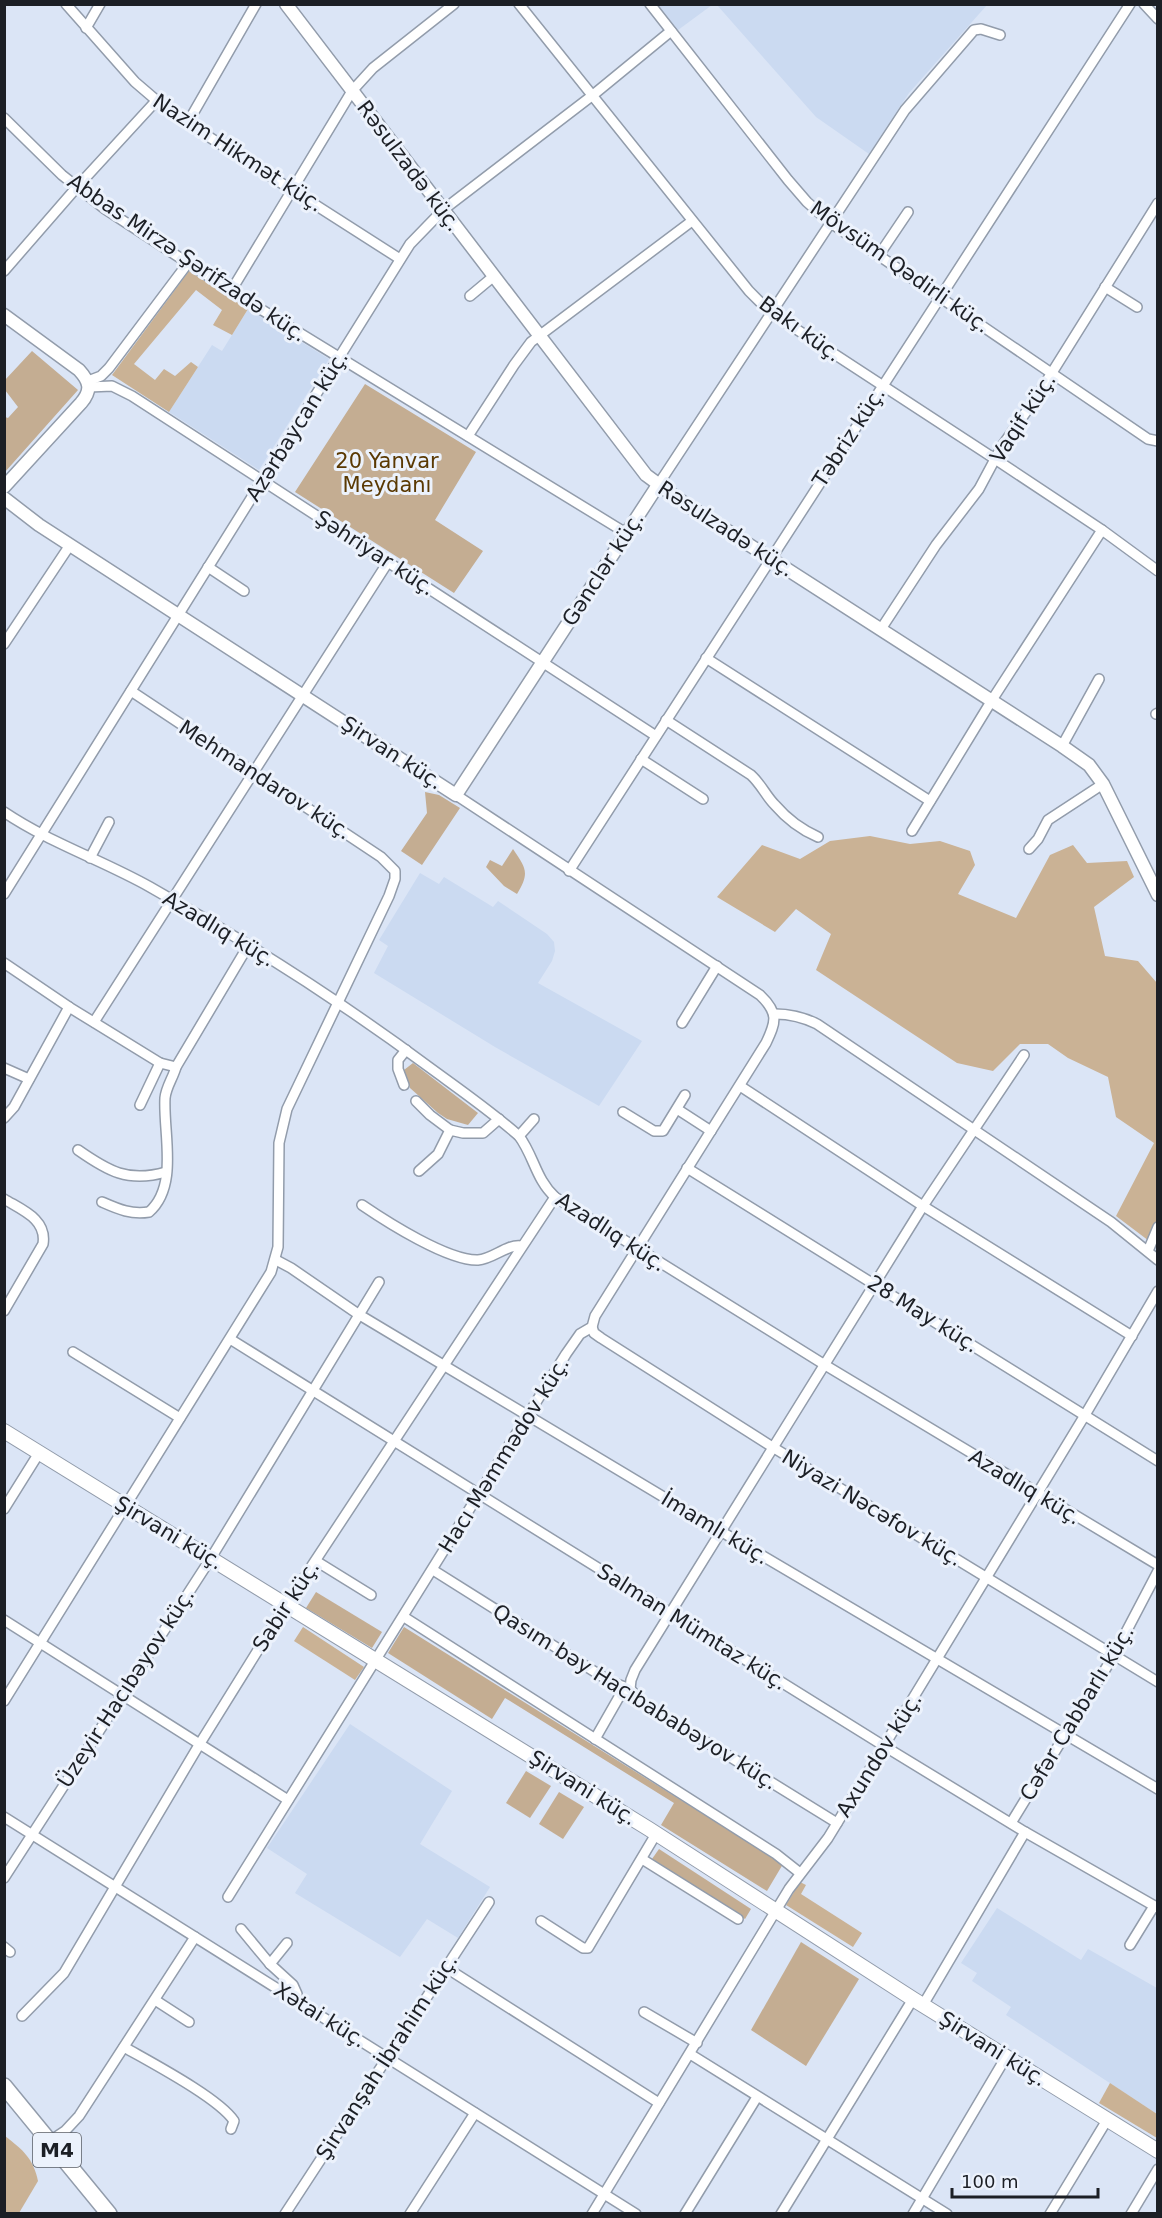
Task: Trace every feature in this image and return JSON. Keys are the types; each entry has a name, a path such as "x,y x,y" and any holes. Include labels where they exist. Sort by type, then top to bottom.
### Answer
{"highway":[{"name":"M4","path":"4,2086 109,2214"}],"main road":[{"name":"Şirvani küç.","path":"4,1431 656,1834 1006,2058 1158,2151"}],"street":[{"name":"Nazim Hikmət küç.","path":"66,4 135,82 156,101 187,124 400,259"},
{"path":"86,28 100,4"},
{"path":"187,124 256,4"},
{"name":"Rəsulzadə küç.","path":"286,4 646,475 771,559 992,700 1089,765 1103,784 1158,895"},
{"path":"231,291 352,91 373,68 454,4"},
{"name":"Bakı küç.","path":"519,4 748,291 770,312 1102,530 1158,571"},
{"name":"Mövsüm Qədirli küç.","path":"650,4 788,180 812,207 831,223 1148,439 1158,441"},
{"name":"Təbriz küç.","path":"569,871 1130,4"},
{"path":"1144,4 1158,19"},
{"name":"Gənclər küç.","path":"456,795 770,312 910,103 974,30 981,29 1000,35"},
{"name":"Azərbaycan küç.","path":"4,894 400,259 418,234 443,210 593,95 671,31"},
{"path":"4,272 156,101"},
{"name":"Abbas Mirzə Şərifzadə küç.","path":"4,118 77,188 188,263 626,533"},
{"name":"Vaqif küç.","path":"881,629 936,545 979,489 995,459 1052,373 1158,203"},
{"path":"879,255 909,212"},
{"path":"468,436 514,365 539,335 692,221"},
{"path":"89,384 109,368 188,263"},
{"path":"470,296 494,276"},
{"path":"1105,287 1137,307"},
{"path":"4,315 79,370 89,384 87,396 4,487"},
{"name":"Şəhriyar küç.","path":"89,384 122,390 656,736"},
{"name":"Şirvan küç.","path":"4,498 39,525 717,966 760,995 769,1003 775,1014"},
{"path":"912,831 992,700 1102,530"},
{"path":"4,644 70,545"},
{"path":"94,1022 388,562"},
{"path":"208,567 244,591"},
{"path":"706,658 930,801"},
{"path":"1062,746 1100,679"},
{"name":"Mehmandarov küç.","path":"131,691 381,857 395,871 395,879 389,896 337,1002"},
{"path":"666,720 751,775 762,785 780,810 800,827 818,837"},
{"path":"641,759 704,799"},
{"path":"1029,849 1048,820 1103,784"},
{"name":"Azadlıq küç.","path":"4,812 42,835 137,880 337,1002 406,1050 519,1136 531,1154 542,1183 555,1197 637,1250 1037,1495 1158,1565"},
{"path":"90,858 109,822"},
{"path":"102,1202 129,1213 149,1212 160,1199 166,1172 165,1097 176,1067 248,946"},
{"path":"4,963 69,1007 160,1063 176,1067"},
{"path":"682,1023 717,966"},
{"path":"4,1701 271,1272 278,1247 279,1157 283,1120 337,1002"},
{"path":"4,1118 14,1107 69,1007"},
{"path":"775,1014 804,1017 817,1024 1111,1222 1158,1260"},
{"name":"Hacı Məmmədov küç.","path":"228,1897 528,1415 580,1334 592,1327 595,1316 766,1043 775,1014"},
{"path":"404,1085 398,1069 398,1060 406,1050"},
{"path":"594,1739 619,1697 630,1689 630,1680 635,1670 923,1206 1024,1055"},
{"path":"141,1105 160,1063"},
{"path":"4,1068 30,1079"},
{"path":"740,1086 923,1206 1132,1336"},
{"path":"623,1112 654,1131 663,1131 685,1095"},
{"path":"416,1101 450,1130 463,1133 483,1133 499,1119"},
{"path":"677,1109 711,1131"},
{"path":"519,1136 534,1119"},
{"path":"419,1171 438,1154 450,1130"},
{"path":"78,1150 117,1174 150,1177 166,1172"},
{"name":"28 May küç.","path":"687,1168 1158,1461"},
{"name":"Sabir küç.","path":"22,2016 64,1973 199,1745 286,1605 555,1197"},
{"path":"4,1199 36,1219 42,1226 44,1235 43,1244 5,1307"},
{"path":"362,1205 395,1228 468,1260 481,1260 513,1246 522,1246"},
{"path":"1148,1251 1158,1227"},
{"name":"İmamlı küç.","path":"276,1260 358,1314 937,1660 1158,1789"},
{"name":"Üzeyir Hacıbəyov küç.","path":"4,1878 211,1558 379,1282"},
{"name":"Axundov küç.","path":"592,2214 776,1911 800,1873 828,1838 885,1746 1086,1415 1158,1291"},
{"name":"Niyazi Nəcəfov küç.","path":"592,1327 594,1333 600,1338 774,1448 1158,1682"},
{"name":"Salman Mümtaz küç.","path":"230,1339 478,1495 1025,1832 1156,1907"},
{"path":"73,1352 180,1418"},
{"path":"4,1509 39,1452"},
{"path":"316,1561 371,1594"},
{"name":"Qasım bəy Hacıbababəyov küç.","path":"433,1570 611,1682 630,1689 643,1703 837,1823"},
{"name":"Cəfər Cabbarlı küç.","path":"1011,1823 1114,1655 1158,1571"},
{"path":"404,1617 776,1854 800,1873"},
{"path":"4,1620 288,1800"},
{"name":"Xətai küç.","path":"4,1816 636,2214"},
{"path":"781,2214 826,2139 918,2002 1025,1832"},
{"path":"541,1921 588,1948 656,1834"},
{"path":"642,1859 738,1919"},
{"name":"Şirvanşah İbrahim küç.","path":"285,2214 489,1902"},
{"path":"1130,1945 1156,1907"},
{"path":"241,1929 270,1964 296,1990 295,1999"},
{"path":"50,2141 73,2123 195,1937"},
{"path":"270,1964 287,1943"},
{"path":"445,1967 659,2103"},
{"path":"154,2000 189,2022"},
{"path":"644,2012 697,2043"},
{"path":"124,2047 222,2109 234,2121 231,2130"},
{"path":"690,2054 947,2214"},
{"path":"913,2214 1006,2058"},
{"path":"685,2214 757,2097"},
{"path":"410,2214 475,2113"},
{"path":"1050,2214 1107,2120"},
{"path":"1131,2214 1158,2169"}],"shaded area":[{"path":"658,5 712,5 678,30"},
{"path":"717,5 987,5 909,93 869,154 816,117"},
{"path":"189,271 248,309 232,335 213,325 222,310 196,290 134,364 155,380 164,369 175,376 191,362 198,367 169,412 112,375"},
{"path":"248,309 329,359 259,470 169,412 212,345 222,351"},
{"path":"870,836 910,844 940,841 970,851 975,865 958,894 1016,918 1050,855 1073,845 1087,863 1127,861 1134,877 1094,907 1105,956 1138,961 1157,983 1157,1247 1116,1216 1154,1143 1116,1117 1108,1077 1068,1058 1048,1044 1020,1044 993,1071 957,1063 816,970 831,934 796,909 775,932 717,897 762,845 800,859 830,841"},
{"path":"420,873 439,884 444,877 493,907 498,901 547,934 554,942 555,951 552,961 538,983 642,1041 599,1106 495,1047 374,973 388,946 379,940"},
{"path":"303,1627 364,1667 355,1680 294,1641"},
{"path":"350,1724 452,1791 420,1844 490,1887 458,1938 427,1919 400,1957 295,1893 307,1874 267,1848"},
{"path":"800,1882 806,1885 801,1894 862,1933 853,1947 786,1905"},
{"path":"997,1908 1081,1960 1088,1949 1157,1988 1157,2114 1006,2015 1011,2007 972,1981 977,1973 961,1963"},
{"path":"1110,2083 1157,2114 1157,2138 1099,2103"},
{"path":"5,2136 26,2155 38,2181 19,2213 5,2213"}],"green space":[{"path":"32,351 78,390 5,472 5,417 8,418 18,407 5,390 5,380"},
{"name":"20 Yanvar Meydanı","path":"365,384 476,452 435,520 483,551 454,593 295,492"},
{"path":"425,792 439,795 460,808 422,865 401,851 427,813"},
{"path":"513,849 525,871 524,881 517,894 504,886 486,867 490,860 502,866"},
{"path":"413,1063 478,1113 468,1125 447,1119 410,1088 404,1070"},
{"path":"316,1592 382,1632 372,1648 306,1608"},
{"path":"404,1627 783,1864 767,1891 661,1825 674,1803 505,1698 492,1719 388,1653"},
{"path":"526,1771 551,1786 530,1818 506,1803"},
{"path":"559,1792 584,1807 563,1839 539,1824"},
{"path":"659,1849 751,1909 745,1919 652,1859"},
{"path":"801,1942 859,1979 806,2066 751,2030"}]}
